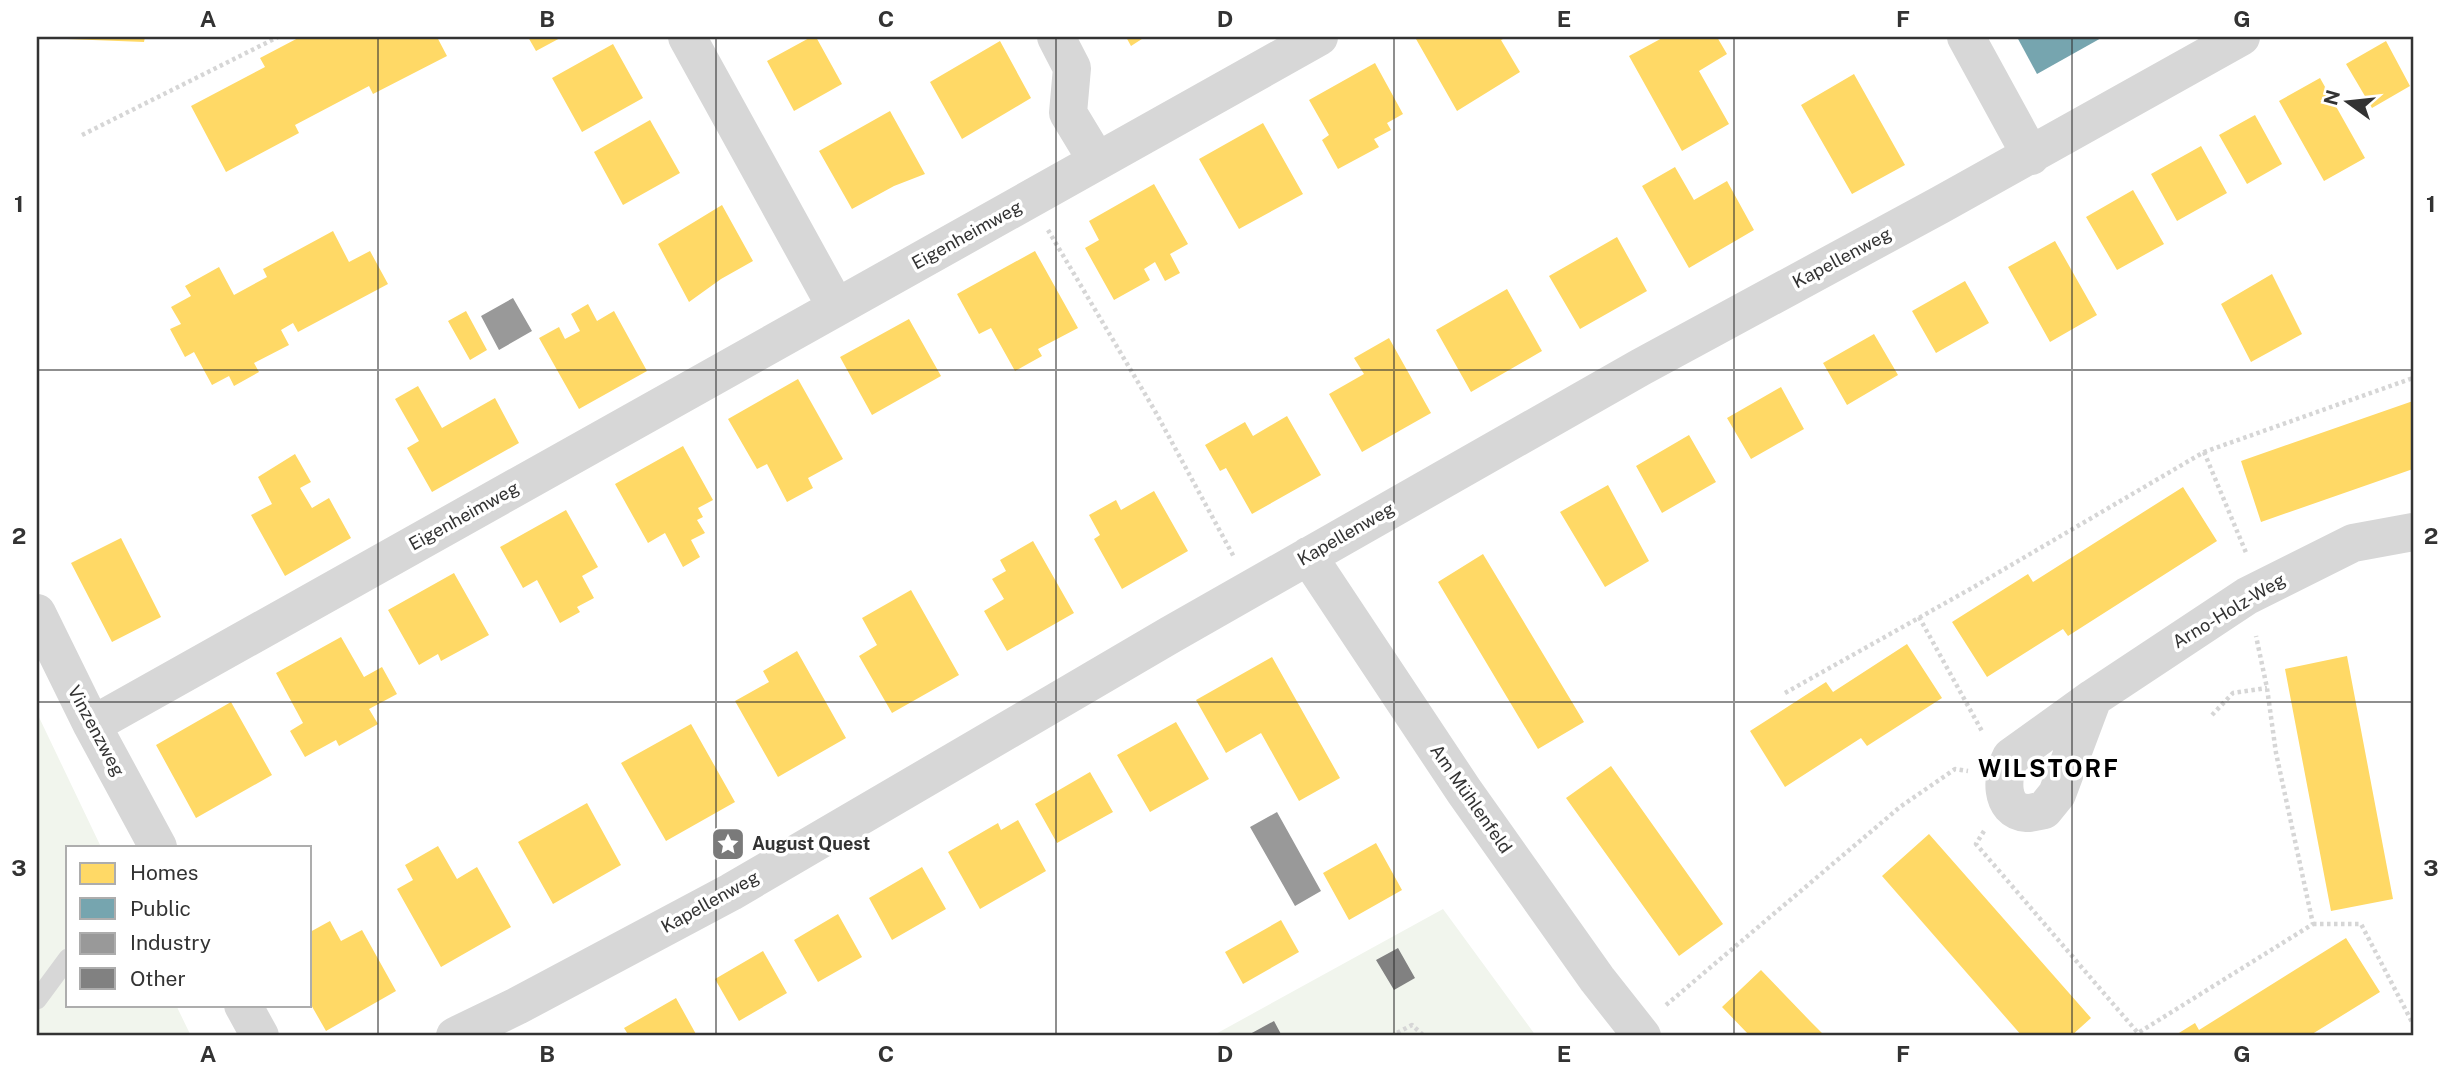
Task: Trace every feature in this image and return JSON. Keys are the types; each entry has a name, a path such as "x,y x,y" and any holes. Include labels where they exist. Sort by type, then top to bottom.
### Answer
{"street":[{"path":"687,37 836,307"},
{"path":"1056,37 1072,68 1068,113 1097,161"},
{"name":"Eigenheimweg","path":"92,725 1320,37"},
{"path":"1966,37 2031,156"},
{"name":"Kapellenweg","path":"455,1036 732,892 1308,556 1641,367 2031,156 2241,37"},
{"name":"Arno-Holz-Weg","path":"2006,781 2011,757 2093,698 2247,596 2353,543 2413,532"},
{"name":"Am Mühlenfeld","path":"1308,556 1464,791 1597,979 1649,1025"},
{"name":"Vinzenzweg","path":"37,612 92,725 157,846"},
{"path":"2006,781 2015,809 2026,813 2044,810 2057,794 2093,698"},
{"path":"244,1006 260,1036"}],"lane":[{"path":"37,1000 66,961"}],"path":[{"path":"82,135 278,37"},
{"path":"1030,199 1155,411 1251,589"},
{"path":"1785,693 2204,452 2413,378"},
{"path":"2204,452 2249,560 2247,596 2267,688 2276,753 2313,924"},
{"path":"1919,617 1982,731 2006,781"},
{"path":"2212,715 2233,693 2267,688"},
{"path":"1649,1025 1900,807 1955,769 2006,781"},
{"path":"2006,781 1976,844 2136,1035 2313,924 2361,924 2413,1024"},
{"path":"1391,1036 1412,1025 1424,1036"}],"shaded area":[{"path":"37,713 101,846 66,846 66,1006 176,1006 191,1036 37,1036"},
{"path":"1443,909 1536,1036 1212,1036"}],"building: Homes":[{"path":"145,37 144,42 67,39"},
{"path":"300,37 437,37 447,56 373,94 369,86 295,125 299,133 226,172 191,106 265,67 260,58"},
{"path":"528,37 562,37 536,51"},
{"path":"811,37 816,37 842,84 794,111 767,61"},
{"path":"1126,37 1145,37 1131,46"},
{"path":"1507,37 1501,40 1520,72 1457,111 1416,39"},
{"path":"1664,37 1717,37 1727,54 1699,71 1729,124 1682,151 1629,56"},
{"path":"1000,41 1031,98 962,139 930,82"},
{"path":"2386,41 2410,86 2372,108 2346,64"},
{"path":"613,44 643,98 582,132 552,78"},
{"path":"1375,63 1403,114 1387,123 1391,130 1374,139 1379,147 1338,169 1322,140 1329,135 1309,100"},
{"path":"1854,74 1905,165 1852,194 1801,105"},
{"path":"2320,78 2365,158 2324,181 2279,101"},
{"path":"890,111 925,174 894,186 852,209 819,151"},
{"path":"2255,115 2282,164 2247,184 2219,135"},
{"path":"650,120 680,173 623,205 594,152"},
{"path":"1263,123 1303,194 1239,229 1199,159"},
{"path":"2201,146 2227,193 2177,221 2151,174"},
{"path":"1675,167 1694,200 1727,181 1754,230 1689,268 1642,186"},
{"path":"1154,184 1188,244 1170,254 1180,273 1165,281 1155,262 1144,269 1150,280 1114,300 1085,248 1099,240 1089,221"},
{"path":"2133,190 2164,244 2117,270 2086,217"},
{"path":"722,205 753,261 721,279 689,302 658,244"},
{"path":"333,231 349,262 370,251 388,284 298,332 293,323 281,330 289,345 254,363 259,372 234,386 229,376 212,385 194,352 185,357 170,329 181,324 171,307 191,296 185,286 219,267 234,295 267,277 263,269"},
{"path":"1617,237 1647,291 1580,329 1549,276"},
{"path":"2055,241 2097,315 2050,342 2008,267"},
{"path":"1035,251 1078,328 1038,349 1042,356 1015,371 991,328 979,334 957,294"},
{"path":"2272,274 2302,334 2251,362 2221,304"},
{"path":"1965,281 1989,323 1936,353 1912,311"},
{"path":"1507,289 1542,351 1471,392 1436,330"},
{"path":"588,304 597,321 614,311 647,371 579,409 539,338 559,327 565,339 580,331 571,314"},
{"path":"466,311 487,350 470,360 448,321"},
{"path":"909,319 941,376 872,415 840,357"},
{"path":"1874,334 1898,375 1847,405 1823,363"},
{"path":"1389,338 1431,413 1362,452 1329,394 1364,374 1354,358"},
{"path":"798,379 843,459 808,478 813,488 787,502 767,464 757,469 728,419"},
{"path":"418,386 442,428 495,398 519,443 432,492 407,448 419,441 395,399"},
{"path":"1781,387 1804,429 1751,459 1727,418"},
{"path":"2413,401 2413,469 2261,522 2241,461"},
{"path":"1287,416 1321,475 1252,514 1226,468 1220,471 1205,445 1245,422 1253,436"},
{"path":"1689,435 1716,482 1662,513 1636,466"},
{"path":"683,446 713,500 698,508 703,517 697,520 705,533 691,540 700,557 683,567 665,533 648,543 615,484"},
{"path":"295,454 311,482 300,488 312,508 329,498 351,538 285,576 251,515 272,504 258,477"},
{"path":"1608,485 1649,561 1605,587 1560,512"},
{"path":"2183,487 2217,541 2068,636 2063,629 1987,677 1952,622 2028,574 2033,582"},
{"path":"1154,491 1188,551 1122,589 1094,539 1100,535 1089,515 1116,500 1121,510"},
{"path":"566,510 598,567 582,576 594,598 577,607 580,612 560,623 537,580 523,588 500,547"},
{"path":"121,538 161,617 112,642 71,563"},
{"path":"1033,541 1074,613 1007,651 984,611 1004,599 992,579 1006,571 1000,560"},
{"path":"1483,554 1584,722 1538,749 1438,582"},
{"path":"454,573 489,635 441,661 438,654 419,665 388,610"},
{"path":"911,590 959,675 892,713 859,656 877,645 862,618"},
{"path":"341,637 364,677 382,667 397,694 369,709 378,724 339,746 336,740 305,757 290,731 303,723 276,673"},
{"path":"1907,644 1942,698 1867,746 1861,738 1785,787 1750,731 1826,682 1833,692"},
{"path":"797,651 846,738 778,777 735,701 769,682 763,671"},
{"path":"2347,656 2393,899 2331,911 2285,669"},
{"path":"1272,657 1340,778 1299,801 1261,733 1226,753 1196,700"},
{"path":"231,702 272,775 196,818 156,745"},
{"path":"1176,722 1209,779 1150,812 1117,755"},
{"path":"691,724 735,802 666,841 621,763"},
{"path":"1611,766 1723,924 1679,956 1566,798"},
{"path":"1090,772 1113,812 1057,843 1035,804"},
{"path":"587,803 621,865 553,904 518,842"},
{"path":"1018,820 1046,871 980,909 948,852 998,823 1001,830"},
{"path":"1929,834 2091,1018 2071,1036 2022,1036 1882,876"},
{"path":"1376,843 1402,890 1349,920 1323,873"},
{"path":"438,846 457,879 477,867 511,927 441,967 397,889 413,880 405,865"},
{"path":"922,867 946,909 892,940 869,898"},
{"path":"838,914 862,957 818,982 794,940"},
{"path":"1281,920 1299,952 1243,984 1225,952"},
{"path":"330,921 341,941 362,930 396,991 326,1031 312,1006 312,931"},
{"path":"2346,938 2380,992 2309,1036 2174,1036 2195,1023 2199,1030"},
{"path":"763,951 787,993 739,1021 715,979"},
{"path":"1761,970 1825,1036 1750,1036 1722,1007"},
{"path":"676,998 697,1036 629,1036 624,1028"}],"building: Public":[{"path":"2017,37 2103,37 2037,74"}],"building: Industry":[{"path":"513,298 532,331 499,350 481,316"},
{"path":"1277,812 1321,891 1295,906 1250,827"}],"building: Other":[{"path":"1398,948 1415,978 1394,990 1376,960"},
{"path":"1274,1021 1282,1036 1251,1036 1250,1034"}],"place":[{"name":"August Quest","path":"728,844"}],"district":[{"name":"WILSTORF","path":"2049,769"}]}
